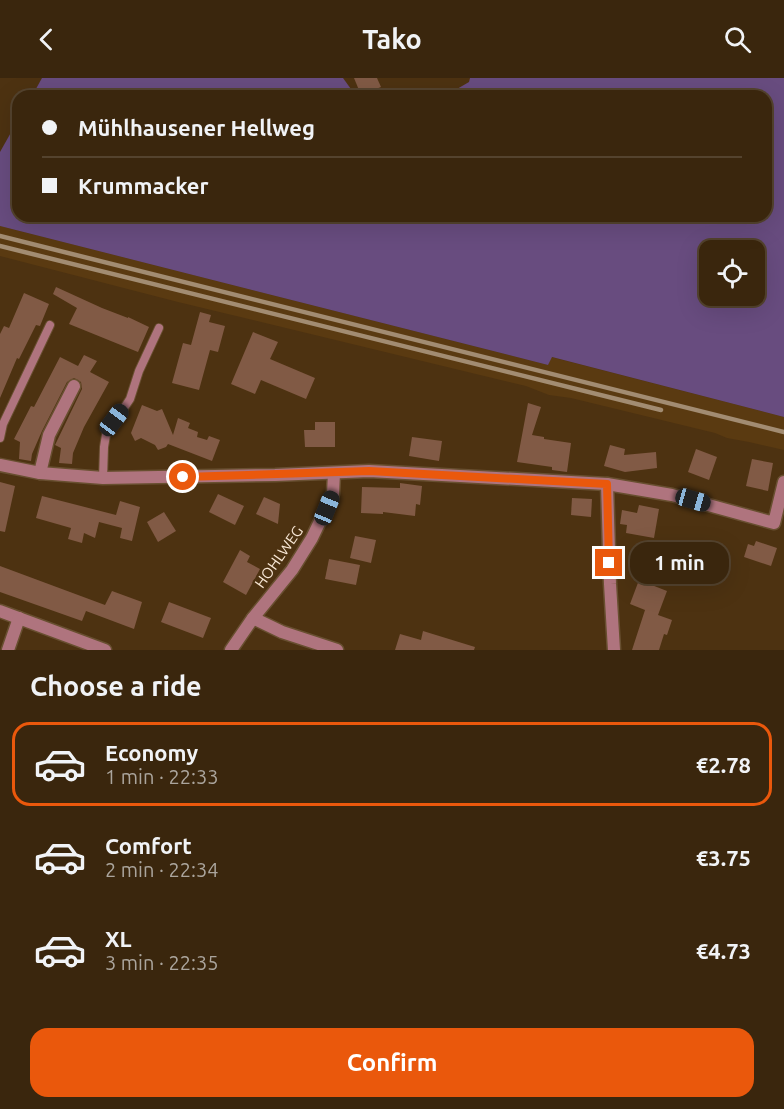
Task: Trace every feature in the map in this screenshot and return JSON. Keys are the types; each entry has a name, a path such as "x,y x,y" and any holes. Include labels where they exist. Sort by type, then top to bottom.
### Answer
{"street":[{"path":"40,473 49,435 74,386"},
{"path":"0,465 40,473 103,478 369,471 607,484 672,495 774,523 784,482"},
{"name":"HOHLWEG","path":"231,650 253,618 292,570 312,538 333,494 334,473"},
{"path":"607,484 614,650"},
{"path":"0,611 105,650"},
{"path":"8,650 19,618"},
{"path":"253,618 282,632 337,650"}],"lane":[{"path":"0,438 3,424 50,326"},
{"path":"103,478 106,435 130,399 139,371 159,328"}],"shaded area":[{"path":"42,78 343,78 352,90 35,90"},
{"path":"470,78 784,78 784,417 552,357 548,365 0,226 0,152 12,131 12,222 772,222 772,90 455,90 469,82"},
{"path":"0,226 548,365 551,357 784,417 784,450 727,438 715,433 571,398 549,395 526,386 178,302 0,256"}],"building":[{"path":"354,78 377,78 381,87 374,90 359,90"},
{"path":"56,287 149,327 138,352 69,324 77,308 53,294"},
{"path":"24,293 49,304 40,326 36,325 19,359 17,358 0,398 0,334 4,326 9,328"},
{"path":"200,312 211,315 209,322 225,326 218,352 210,350 199,390 172,383 183,343 191,345"},
{"path":"253,332 278,342 270,359 315,378 306,399 261,380 255,394 231,384"},
{"path":"84,355 97,361 90,372 109,382 84,427 73,453 72,464 59,463 61,448 55,445 82,389 81,382 74,378 67,382 42,431 31,461 19,459 20,442 14,439 60,357 78,366"},
{"path":"528,403 541,407 532,435 571,443 567,472 552,470 552,467 517,462"},
{"path":"142,405 157,411 162,409 173,435 178,418 190,423 188,428 198,432 197,437 207,440 209,436 220,440 212,461 168,444 158,450 155,445 141,438 135,441 131,433"},
{"path":"315,422 335,422 335,447 305,447 304,430 315,430"},
{"path":"412,437 442,441 439,461 409,456"},
{"path":"610,445 625,449 624,455 656,452 657,468 625,472 604,466"},
{"path":"696,449 717,457 709,480 688,472"},
{"path":"752,459 773,463 768,491 746,486"},
{"path":"0,482 15,486 5,532 0,531"},
{"path":"400,483 422,486 420,505 416,504 415,516 383,512 383,514 361,513 362,487 400,488"},
{"path":"218,494 244,506 235,525 209,512"},
{"path":"42,496 116,515 120,501 140,507 132,541 120,538 122,528 99,522 95,538 84,533 82,543 68,539 71,528 36,518"},
{"path":"264,497 280,504 278,524 256,514"},
{"path":"572,498 592,499 591,517 571,515"},
{"path":"639,505 659,509 654,538 626,533 627,525 620,524 622,510 637,513"},
{"path":"164,512 176,531 158,542 147,522"},
{"path":"355,536 376,540 371,563 350,558"},
{"path":"756,541 777,548 771,566 744,557 748,544 754,546"},
{"path":"240,550 250,556 247,562 260,569 246,595 223,582"},
{"path":"329,559 360,565 356,585 325,579"},
{"path":"0,566 105,605 112,591 142,602 134,629 86,611 82,621 0,592"},
{"path":"639,580 667,591 658,615 672,620 659,650 632,650 645,610 630,604"},
{"path":"169,602 211,618 203,638 161,622"},
{"path":"423,631 475,647 474,650 395,650 400,634 421,640"}],"railway":[{"path":"0,236 784,432"},
{"path":"0,246 661,410"}],"route":[{"path":"183,477 369,471 607,484 609,563"}]}
